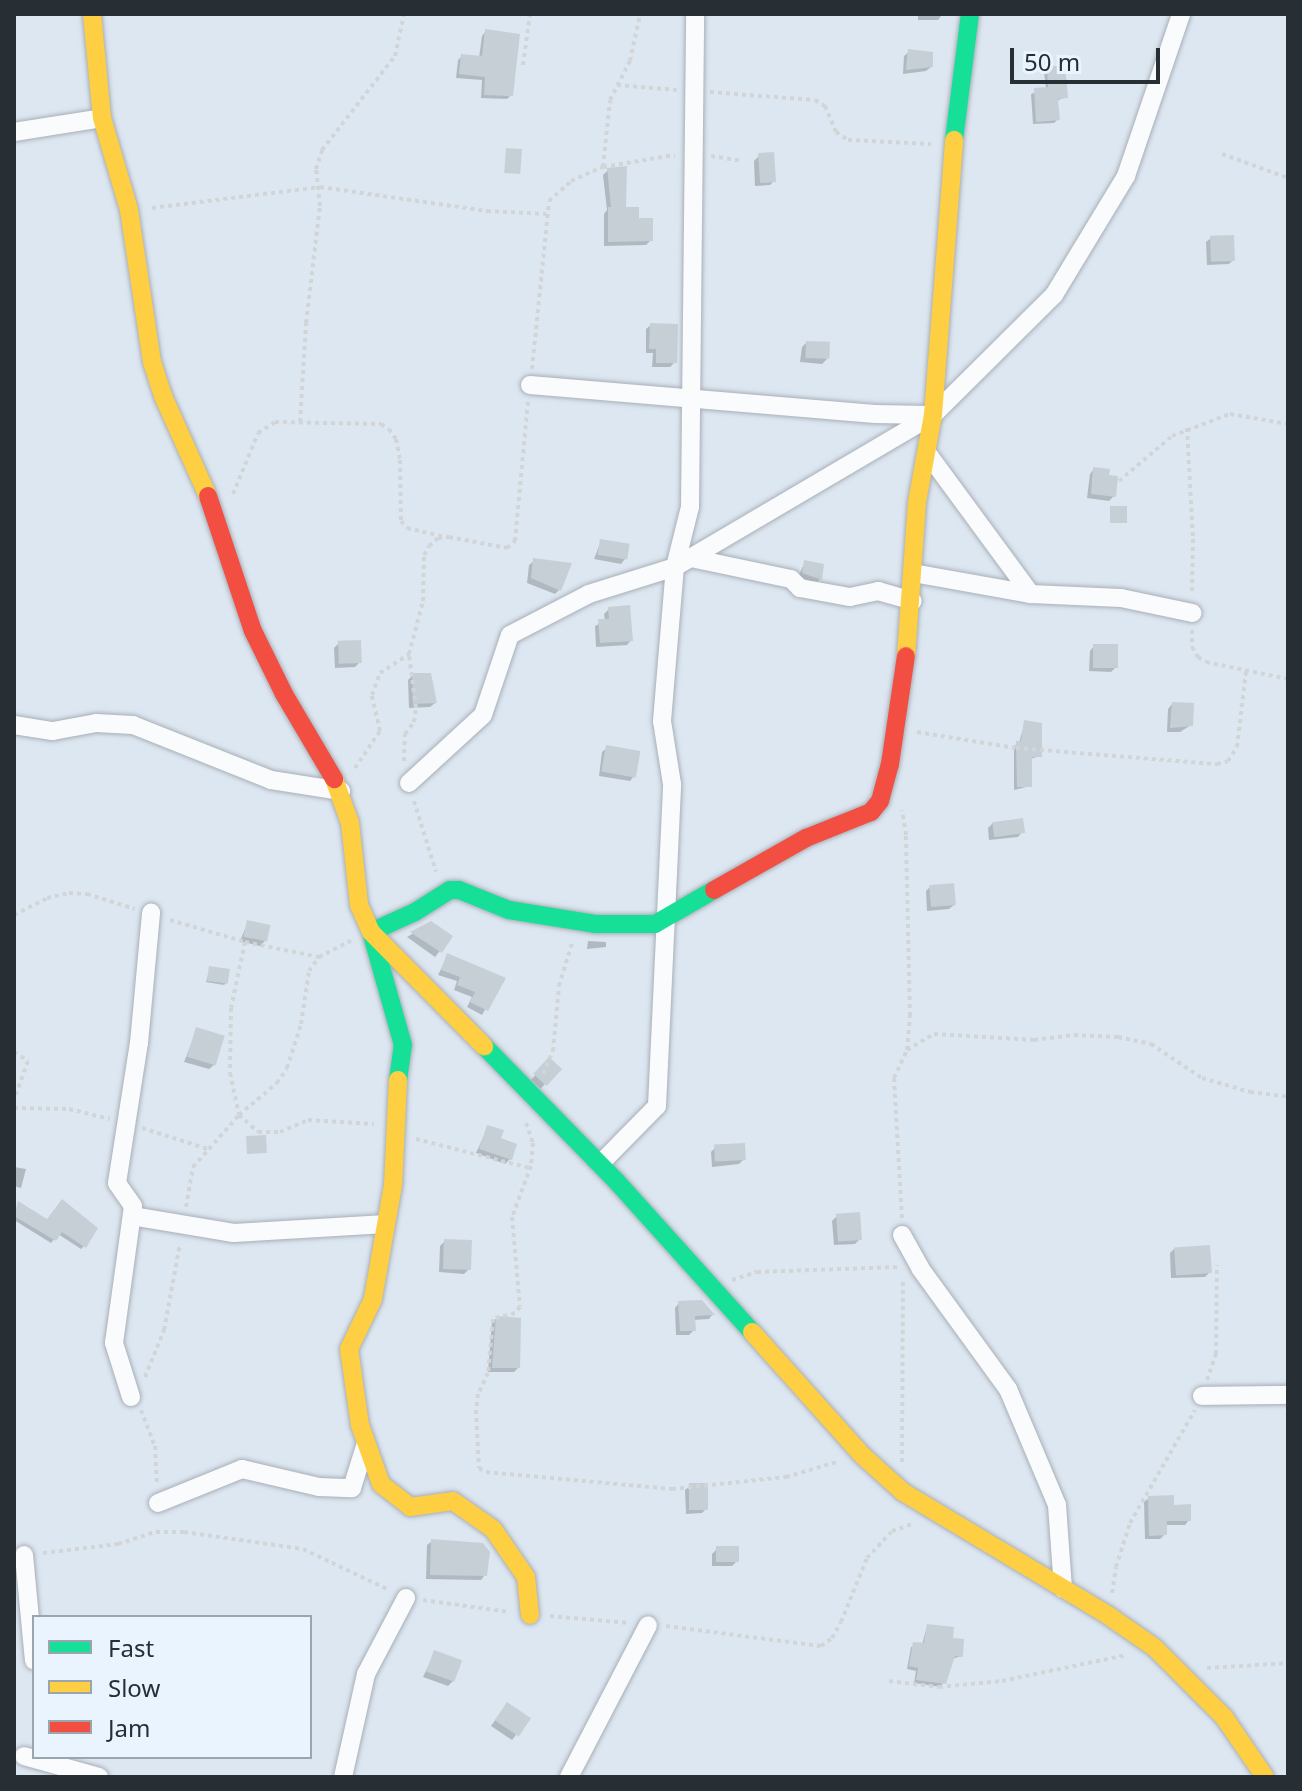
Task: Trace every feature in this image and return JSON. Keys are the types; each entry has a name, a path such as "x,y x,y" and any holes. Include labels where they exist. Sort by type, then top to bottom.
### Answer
{"street":[{"path":"92,14 102,118 129,210 152,362 163,396 205,486 253,631 284,694 341,791 350,823 359,905 371,932 403,1045 395,1100 393,1185 373,1299 349,1349 360,1425 381,1484 410,1507 453,1501 493,1529 526,1577 530,1615"},
{"path":"600,1164 657,1106 672,784 662,721 690,507 695,14"},
{"path":"371,932 415,912 450,890 459,890 509,910 595,924 655,924 806,838 871,812 880,801 895,728 913,601 917,502 933,415 953,144 970,14"},
{"path":"409,783 483,715 510,635 589,594 683,563 933,415 1054,295 1126,176 1181,14"},
{"path":"14,132 102,118"},
{"path":"530,385 875,414 933,415"},
{"path":"928,454 1031,594"},
{"path":"683,563 791,579 800,588 850,597 878,591 913,601"},
{"path":"913,573 1031,594 1121,598 1192,613"},
{"path":"14,725 53,731 96,723 133,725 271,780 341,791"},
{"path":"131,1397 114,1343 133,1206 117,1183 139,1043 151,913"},
{"path":"371,932 600,1164 862,1455 903,1492 937,1515 1109,1616 1155,1648 1224,1717 1265,1777"},
{"path":"132,1216 234,1233 386,1224"},
{"path":"902,1235 920,1268 1008,1389 1057,1505 1063,1589"},
{"path":"1202,1396 1288,1395"},
{"path":"158,1503 242,1469 319,1487 352,1488 366,1443"},
{"path":"24,1555 32,1640"},
{"path":"343,1777 366,1674 406,1598"},
{"path":"569,1777 648,1625"},
{"path":"45,1759 99,1777"}],"path":[{"path":"300,422 306,323 320,187 316,169 322,150 395,56 404,14"},
{"path":"523,65 530,14"},
{"path":"603,167 610,100 630,61 640,14"},
{"path":"617,85 815,100 825,106 836,132 848,140 953,144"},
{"path":"229,505 258,433 275,422 381,424 389,429 400,460 401,521 407,528 507,548 515,541 541,308 546,214 556,192 603,167 694,153 742,161"},
{"path":"1222,154 1288,178"},
{"path":"129,210 320,187 487,211 546,214"},
{"path":"1119,481 1155,447 1187,428 1230,414 1288,424"},
{"path":"1187,428 1193,539 1192,647 1198,657 1206,662 1288,679"},
{"path":"341,791 380,731 372,695 380,673 409,654 423,601 424,555 438,538 449,537"},
{"path":"895,728 1016,748 1217,764 1228,761 1237,747 1246,671"},
{"path":"899,799 906,835 910,1016 907,1050 894,1078 903,1267 903,1492"},
{"path":"595,924 569,948 559,986 553,1051 528,1111 526,1125 533,1143 531,1166 512,1217 520,1307 515,1313 493,1319 488,1373 478,1394 476,1410 479,1468 486,1472 672,1489 786,1477 862,1455"},
{"path":"239,1115 230,1073 231,1008 245,942"},
{"path":"907,1050 934,1034 1034,1040 1074,1035 1118,1037 1151,1044 1202,1078 1250,1092 1288,1097"},
{"path":"14,1052 28,1061 14,1100"},
{"path":"1109,1616 1116,1567 1130,1523 1184,1433 1202,1396 1216,1354 1217,1265"},
{"path":"711,1286 757,1272 903,1267"},
{"path":"24,1555 118,1544 156,1532 184,1532 303,1549 406,1598 530,1615 732,1632 821,1646 832,1638 841,1622 867,1558 892,1531 937,1515"},
{"path":"889,1681 939,1687 1002,1681 1155,1648"},
{"path":"1178,1670 1288,1663"}],"building":[{"path":"485,29 520,34 513,96 484,95 485,77 459,74 461,54 482,56"},
{"path":"908,49 933,52 933,67 906,70"},
{"path":"1065,65 1068,98 1058,99 1060,120 1036,122 1034,88 1048,87 1047,67"},
{"path":"506,148 522,149 520,174 504,173"},
{"path":"774,152 776,182 760,183 758,153"},
{"path":"627,166 626,207 639,207 639,218 653,218 653,241 608,242 608,207 611,207 607,168"},
{"path":"1234,235 1235,261 1211,262 1210,236"},
{"path":"650,323 678,324 677,363 656,363 656,349 649,349"},
{"path":"806,341 830,342 829,359 805,358"},
{"path":"1093,467 1110,469 1109,475 1118,476 1116,497 1091,494"},
{"path":"1110,506 1127,506 1127,523 1110,523"},
{"path":"600,539 630,544 627,559 597,555"},
{"path":"533,558 572,563 561,591 531,578"},
{"path":"804,560 824,564 822,580 802,573"},
{"path":"630,605 633,641 600,643 598,619 609,619 608,607"},
{"path":"361,640 362,663 339,664 338,641"},
{"path":"1093,644 1118,644 1118,668 1093,668"},
{"path":"412,673 431,673 437,703 413,704"},
{"path":"1172,702 1194,703 1193,726 1170,728"},
{"path":"1024,720 1042,723 1042,757 1032,757 1032,787 1017,787 1016,741 1021,741"},
{"path":"606,745 640,751 636,778 601,772"},
{"path":"1023,818 1025,833 994,837 992,822"},
{"path":"954,883 956,905 931,907 929,885"},
{"path":"247,920 270,925 267,942 243,937"},
{"path":"431,921 453,936 442,953 410,932"},
{"path":"447,953 506,978 488,1011 470,1002 475,992 457,985 460,977 441,970"},
{"path":"209,966 230,969 228,984 207,981"},
{"path":"196,1027 225,1036 216,1065 187,1057"},
{"path":"549,1057 562,1069 546,1086 533,1074"},
{"path":"487,1125 504,1130 501,1138 517,1144 512,1160 479,1149"},
{"path":"266,1135 267,1153 247,1154 246,1136"},
{"path":"745,1143 746,1160 715,1162 714,1145"},
{"path":"62,1199 98,1228 86,1248 62,1232 56,1241 14,1216 18,1201 47,1219"},
{"path":"860,1212 862,1240 838,1242 836,1214"},
{"path":"444,1239 472,1240 471,1270 443,1269"},
{"path":"1210,1245 1212,1273 1176,1275 1174,1248"},
{"path":"702,1300 715,1315 695,1316 696,1331 680,1331 678,1301"},
{"path":"496,1316 521,1318 520,1368 492,1368"},
{"path":"689,1483 708,1483 708,1510 689,1510"},
{"path":"1174,1495 1174,1505 1191,1504 1191,1521 1167,1521 1167,1535 1149,1536 1148,1496"},
{"path":"431,1539 483,1543 490,1552 487,1576 430,1575"},
{"path":"716,1546 739,1546 739,1562 716,1562"},
{"path":"927,1624 954,1627 953,1638 964,1639 963,1657 955,1656 946,1684 916,1680 918,1668 909,1666 913,1642 924,1643"},
{"path":"434,1650 462,1660 454,1682 426,1672"},
{"path":"507,1702 531,1718 519,1736 495,1720"}],"traffic: fast":[{"path":"954,140 970,14"},
{"path":"398,1080 403,1045 371,932 415,912 450,890 459,890 509,910 595,924 655,924 714,890"},
{"path":"484,1046 617,1182 752,1332"}],"traffic: slow":[{"path":"92,14 102,118 129,210 152,362 163,396 208,496"},
{"path":"906,656 917,502 933,415 954,140"},
{"path":"334,779 350,823 359,905 371,932 484,1046"},
{"path":"398,1080 393,1185 373,1299 349,1349 360,1425 381,1484 410,1507 453,1501 493,1529 526,1577 530,1615"},
{"path":"752,1332 862,1455 903,1492 1109,1616 1155,1648 1224,1717 1265,1777"}],"traffic: jam":[{"path":"208,496 253,631 284,694 334,779"},
{"path":"714,890 806,838 871,812 880,801 890,764 906,656"}]}
